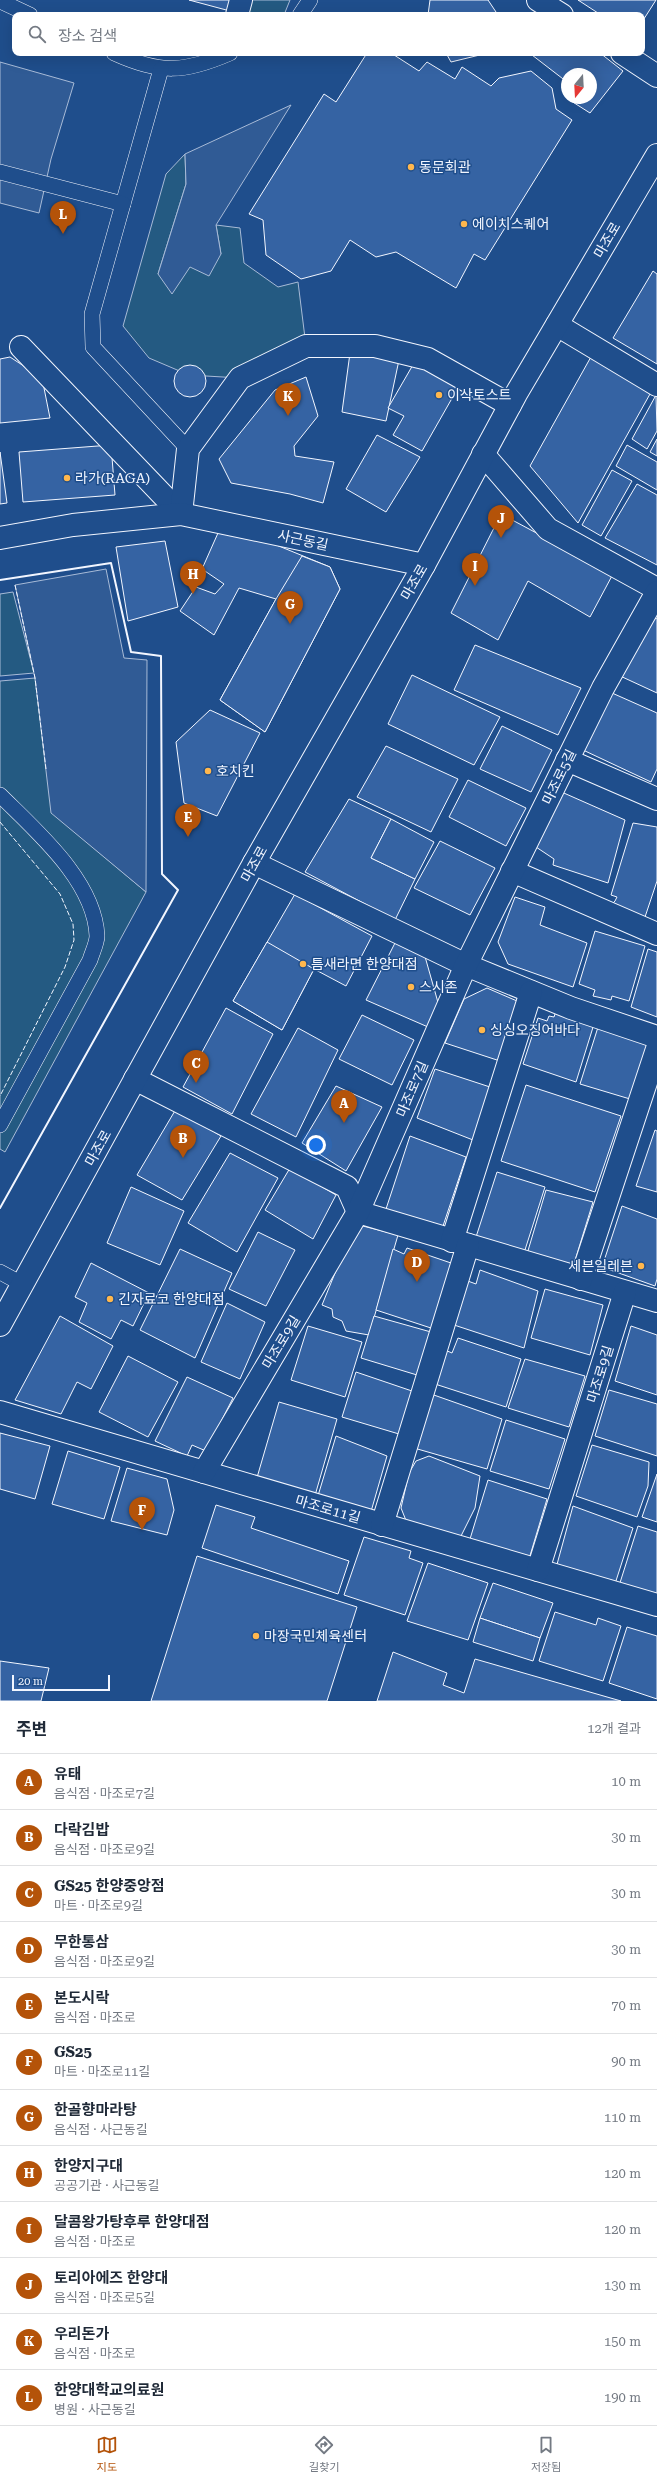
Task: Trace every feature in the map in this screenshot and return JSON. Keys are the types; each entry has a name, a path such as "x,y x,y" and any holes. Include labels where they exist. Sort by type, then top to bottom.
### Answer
{"street":[{"path":"238,12 241,0"},
{"path":"538,0 557,12"},
{"path":"627,56 657,76"},
{"name":"마조로","path":"0,1325 254,863 424,564 510,405 657,155"},
{"path":"557,325 657,385"},
{"path":"181,514 188,449 240,378 306,346 375,346 428,359 510,405"},
{"path":"21,347 181,514"},
{"name":"마조로5길","path":"466,965 603,688 657,590 548,530 483,454"},
{"name":"사근동길","path":"0,538 73,525 181,514 424,564"},
{"path":"567,760 657,799"},
{"path":"254,863 466,965 571,1008 657,1037"},
{"path":"512,871 657,934"},
{"name":"마조로7길","path":"358,1212 466,965"},
{"path":"382,1525 531,992"},
{"path":"582,1279 657,1049"},
{"path":"136,1079 347,1187 358,1212 657,1301"},
{"name":"마조로9길","path":"204,1472 358,1212"},
{"name":"마조로9길","path":"538,1570 625,1292"},
{"name":"마조로11길","path":"0,1412 657,1606"}],"lane":[{"path":"302,12 310,0"},
{"path":"0,1 24,12"},
{"path":"121,56 135,62 161,69 204,64 223,56"},
{"path":"161,69 92,314 93,347 188,449"},
{"path":"0,172 123,204"},
{"path":"0,795 72,872 94,916 97,938 90,960 0,1125"},
{"path":"0,1272 22,1284"}],"shaded area":[{"path":"241,0 290,0 285,12 237,12"},
{"path":"0,62 74,83 51,159 39,213 0,203"},
{"path":"291,105 216,225 221,254 209,276 190,267 172,294 158,274 186,184 185,154"},
{"path":"185,154 186,184 158,274 190,266 221,254 216,225 240,228 244,263 278,287 298,282 306,346 240,378 189,375 149,358 123,326 166,174"},
{"path":"106,569 124,658 147,660 146,892 51,813 35,678 15,585"},
{"path":"13,592 34,673 0,676 0,594"},
{"path":"35,678 52,813 146,892 5,1152 0,1149 0,681"}],"building":[{"path":"189,0 233,0 230,11"},
{"path":"430,0 488,0 496,12 428,12"},
{"path":"578,0 656,0 645,17 645,12 596,12"},
{"name":"동문회관","path":"365,56 396,56 419,71 427,62 455,79 462,67 491,86 499,78 531,71 552,88 556,109 572,120 485,260 474,254 456,288 396,252 376,257 350,240 331,271 301,279 266,255 263,220 249,214 324,94 336,102"},
{"path":"448,56 476,56 451,62"},
{"path":"533,56 604,56 623,71 590,113 576,104 597,104 597,68 561,68 561,77"},
{"path":"653,271 657,274 657,364 613,338"},
{"path":"350,353 399,360 386,421 342,412"},
{"path":"592,355 650,394 578,523 530,466"},
{"path":"10,357 42,378 50,418 0,423 0,359"},
{"path":"414,363 459,386 422,451 393,435 404,416 388,408"},
{"path":"190,365 196,366 203,372 206,381 205,387 199,394 190,397 184,396 177,390 174,381 175,375 181,368"},
{"path":"306,377 318,416 294,446 295,456 334,462 323,503 290,494 231,483 219,459 275,390"},
{"path":"656,395 657,431 647,449 632,439"},
{"path":"377,435 420,457 386,512 346,489"},
{"path":"657,439 657,456 650,452"},
{"path":"111,445 115,495 23,502 19,452"},
{"path":"627,445 657,462 657,490 616,466"},
{"path":"0,452 7,503 0,504"},
{"path":"612,470 632,481 601,536 582,525"},
{"path":"637,484 657,495 657,565 605,538"},
{"path":"501,514 613,574 590,617 528,581 498,640 451,613"},
{"path":"218,533 269,542 330,567 340,589 265,732 220,700 276,599 239,588 214,635 180,611 196,587 215,594 224,584 202,569"},
{"path":"165,541 178,607 128,621 116,547"},
{"path":"302,556 330,567 340,589 265,732 220,700 276,599"},
{"path":"657,618 657,693 618,675 642,624"},
{"path":"475,645 581,688 558,735 454,690"},
{"path":"412,675 500,717 474,765 388,724"},
{"path":"612,693 657,713 657,769 651,782 583,750"},
{"path":"210,710 260,733 217,816 184,803 176,742"},
{"path":"502,726 552,750 531,792 480,769"},
{"path":"386,746 458,779 431,832 357,797"},
{"path":"468,780 526,808 506,846 449,817"},
{"path":"557,790 625,820 608,883 553,865 554,859 536,847"},
{"path":"349,799 391,819 371,858 415,879 395,920 305,872"},
{"path":"391,819 434,842 415,879 371,858"},
{"path":"633,823 657,827 657,881 644,920 609,907 617,897 611,895"},
{"path":"440,841 495,868 470,915 414,888"},
{"path":"295,894 372,936 346,986 314,969 282,1030 233,1001"},
{"path":"515,897 545,907 540,925 587,943 573,987 508,964 498,942"},
{"path":"595,931 645,946 629,1001 612,996 611,1000 593,996 595,990 579,984"},
{"path":"396,941 424,953 439,1006 428,1027 366,1000"},
{"path":"267,942 314,969 282,1030 233,1001"},
{"path":"648,949 657,952 657,1017 631,1007"},
{"path":"487,988 517,1001 500,1061 445,1043 464,999"},
{"path":"226,1008 273,1034 232,1114 183,1087"},
{"path":"556,1011 594,1024 576,1082 523,1064 538,1018 547,1021 549,1016 554,1017"},
{"path":"362,1015 414,1040 392,1085 339,1059"},
{"path":"599,1024 649,1040 630,1099 580,1084"},
{"path":"298,1028 338,1050 296,1137 251,1114"},
{"path":"435,1069 490,1087 473,1140 417,1118"},
{"path":"526,1085 621,1116 595,1192 501,1161"},
{"path":"336,1086 382,1107 346,1171 302,1143"},
{"path":"176,1109 221,1136 182,1200 137,1175"},
{"path":"655,1130 657,1131 657,1192 636,1186"},
{"path":"410,1136 466,1157 442,1229 386,1209"},
{"path":"230,1153 278,1178 237,1252 188,1223"},
{"path":"290,1168 336,1195 313,1239 265,1210"},
{"path":"497,1172 545,1187 524,1253 476,1237"},
{"path":"131,1187 184,1211 160,1265 107,1243"},
{"path":"546,1190 593,1202 573,1267 527,1254"},
{"path":"622,1206 657,1219 657,1279 655,1286 602,1267"},
{"path":"355,1224 398,1235 369,1335 346,1331 342,1321 333,1317 332,1309 322,1305"},
{"path":"258,1232 295,1250 266,1306 229,1289"},
{"path":"407,1248 454,1264 434,1329 376,1310 393,1249 404,1254"},
{"path":"180,1249 232,1273 195,1358 140,1330"},
{"path":"91,1263 149,1293 133,1326 121,1320 111,1339 79,1322 87,1303 75,1297"},
{"path":"480,1270 538,1291 524,1348 451,1324 465,1280 476,1284"},
{"path":"545,1289 603,1305 590,1355 531,1338"},
{"path":"227,1303 265,1322 240,1379 201,1362"},
{"path":"60,1316 113,1346 91,1389 77,1382 61,1414 15,1400"},
{"path":"374,1316 431,1332 417,1375 361,1358"},
{"path":"308,1326 362,1342 345,1397 291,1380"},
{"path":"631,1326 657,1335 657,1395 615,1381"},
{"path":"458,1338 521,1359 506,1407 435,1384 445,1350 452,1353"},
{"path":"128,1356 178,1382 148,1437 99,1412"},
{"path":"525,1359 585,1376 569,1427 508,1408"},
{"path":"356,1372 412,1391 399,1434 342,1417"},
{"path":"187,1377 233,1398 206,1451 192,1445 187,1456 155,1441"},
{"path":"609,1390 657,1404 657,1456 595,1436"},
{"path":"431,1394 502,1419 487,1469 414,1448"},
{"path":"279,1402 337,1419 314,1499 256,1481"},
{"path":"506,1420 565,1439 549,1489 490,1471"},
{"path":"0,1433 50,1446 35,1499 0,1489"},
{"path":"336,1436 387,1456 370,1515 317,1499"},
{"path":"592,1445 649,1462 648,1486 637,1517 576,1496"},
{"path":"68,1451 120,1467 104,1519 52,1504"},
{"path":"429,1456 480,1476 475,1508 459,1540 409,1528 401,1508 409,1473 416,1461"},
{"path":"127,1468 167,1479 174,1510 167,1535 111,1521"},
{"path":"657,1474 657,1522 642,1517"},
{"path":"488,1480 547,1499 529,1559 470,1539"},
{"path":"216,1505 255,1517 251,1528 349,1561 338,1594 202,1548"},
{"path":"573,1506 633,1528 614,1587 556,1568"},
{"path":"638,1526 657,1532 657,1601 618,1589"},
{"path":"364,1537 411,1551 409,1558 423,1563 405,1615 344,1595"},
{"path":"197,1556 357,1607 327,1701 151,1701"},
{"path":"428,1563 488,1583 468,1640 407,1621"},
{"path":"493,1583 553,1603 540,1638 480,1618"},
{"path":"555,1612 596,1625 598,1618 621,1626 603,1681 539,1661"},
{"path":"480,1618 540,1638 533,1661 473,1642"},
{"path":"627,1627 657,1636 657,1699 609,1683"},
{"path":"393,1652 447,1673 443,1685 464,1693 475,1659 621,1701 377,1701"},
{"path":"0,1661 49,1668 41,1701 0,1701"}],"fence":[{"path":"15,585 35,678 46,769"},
{"path":"0,822 60,894 73,924 74,940 65,967 0,1096"}],"wall":[{"path":"0,580 111,563 131,652 161,656 162,874 178,890 0,1208"}],"place":[{"name":"동문회관","path":"411,167"},
{"name":"에이치스퀘어","path":"464,224"},
{"name":"한양대학교의료원","path":"63,234"},
{"name":"이삭토스트","path":"439,395"},
{"name":"우리돈가","path":"288,416"},
{"name":"라가(RAGA)","path":"67,478"},
{"name":"토리아에즈 한양대","path":"501,538"},
{"name":"달콤왕가탕후루 한양대점","path":"475,586"},
{"name":"한양지구대","path":"193,594"},
{"name":"한골향마라탕","path":"290,624"},
{"name":"호치킨","path":"208,771"},
{"name":"본도시락","path":"188,837"},
{"name":"틈새라면 한양대점","path":"303,964"},
{"name":"스시존","path":"411,987"},
{"name":"싱싱오징어바다","path":"482,1030"},
{"name":"GS25 한양중앙점","path":"196,1083"},
{"name":"유태","path":"344,1123"},
{"name":"다락김밥","path":"183,1158"},
{"name":"세븐일레븐","path":"641,1266"},
{"name":"무한통삼","path":"417,1282"},
{"name":"긴자료코 한양대점","path":"110,1299"},
{"name":"GS25","path":"142,1530"},
{"name":"마장국민체육센터","path":"256,1636"}]}
